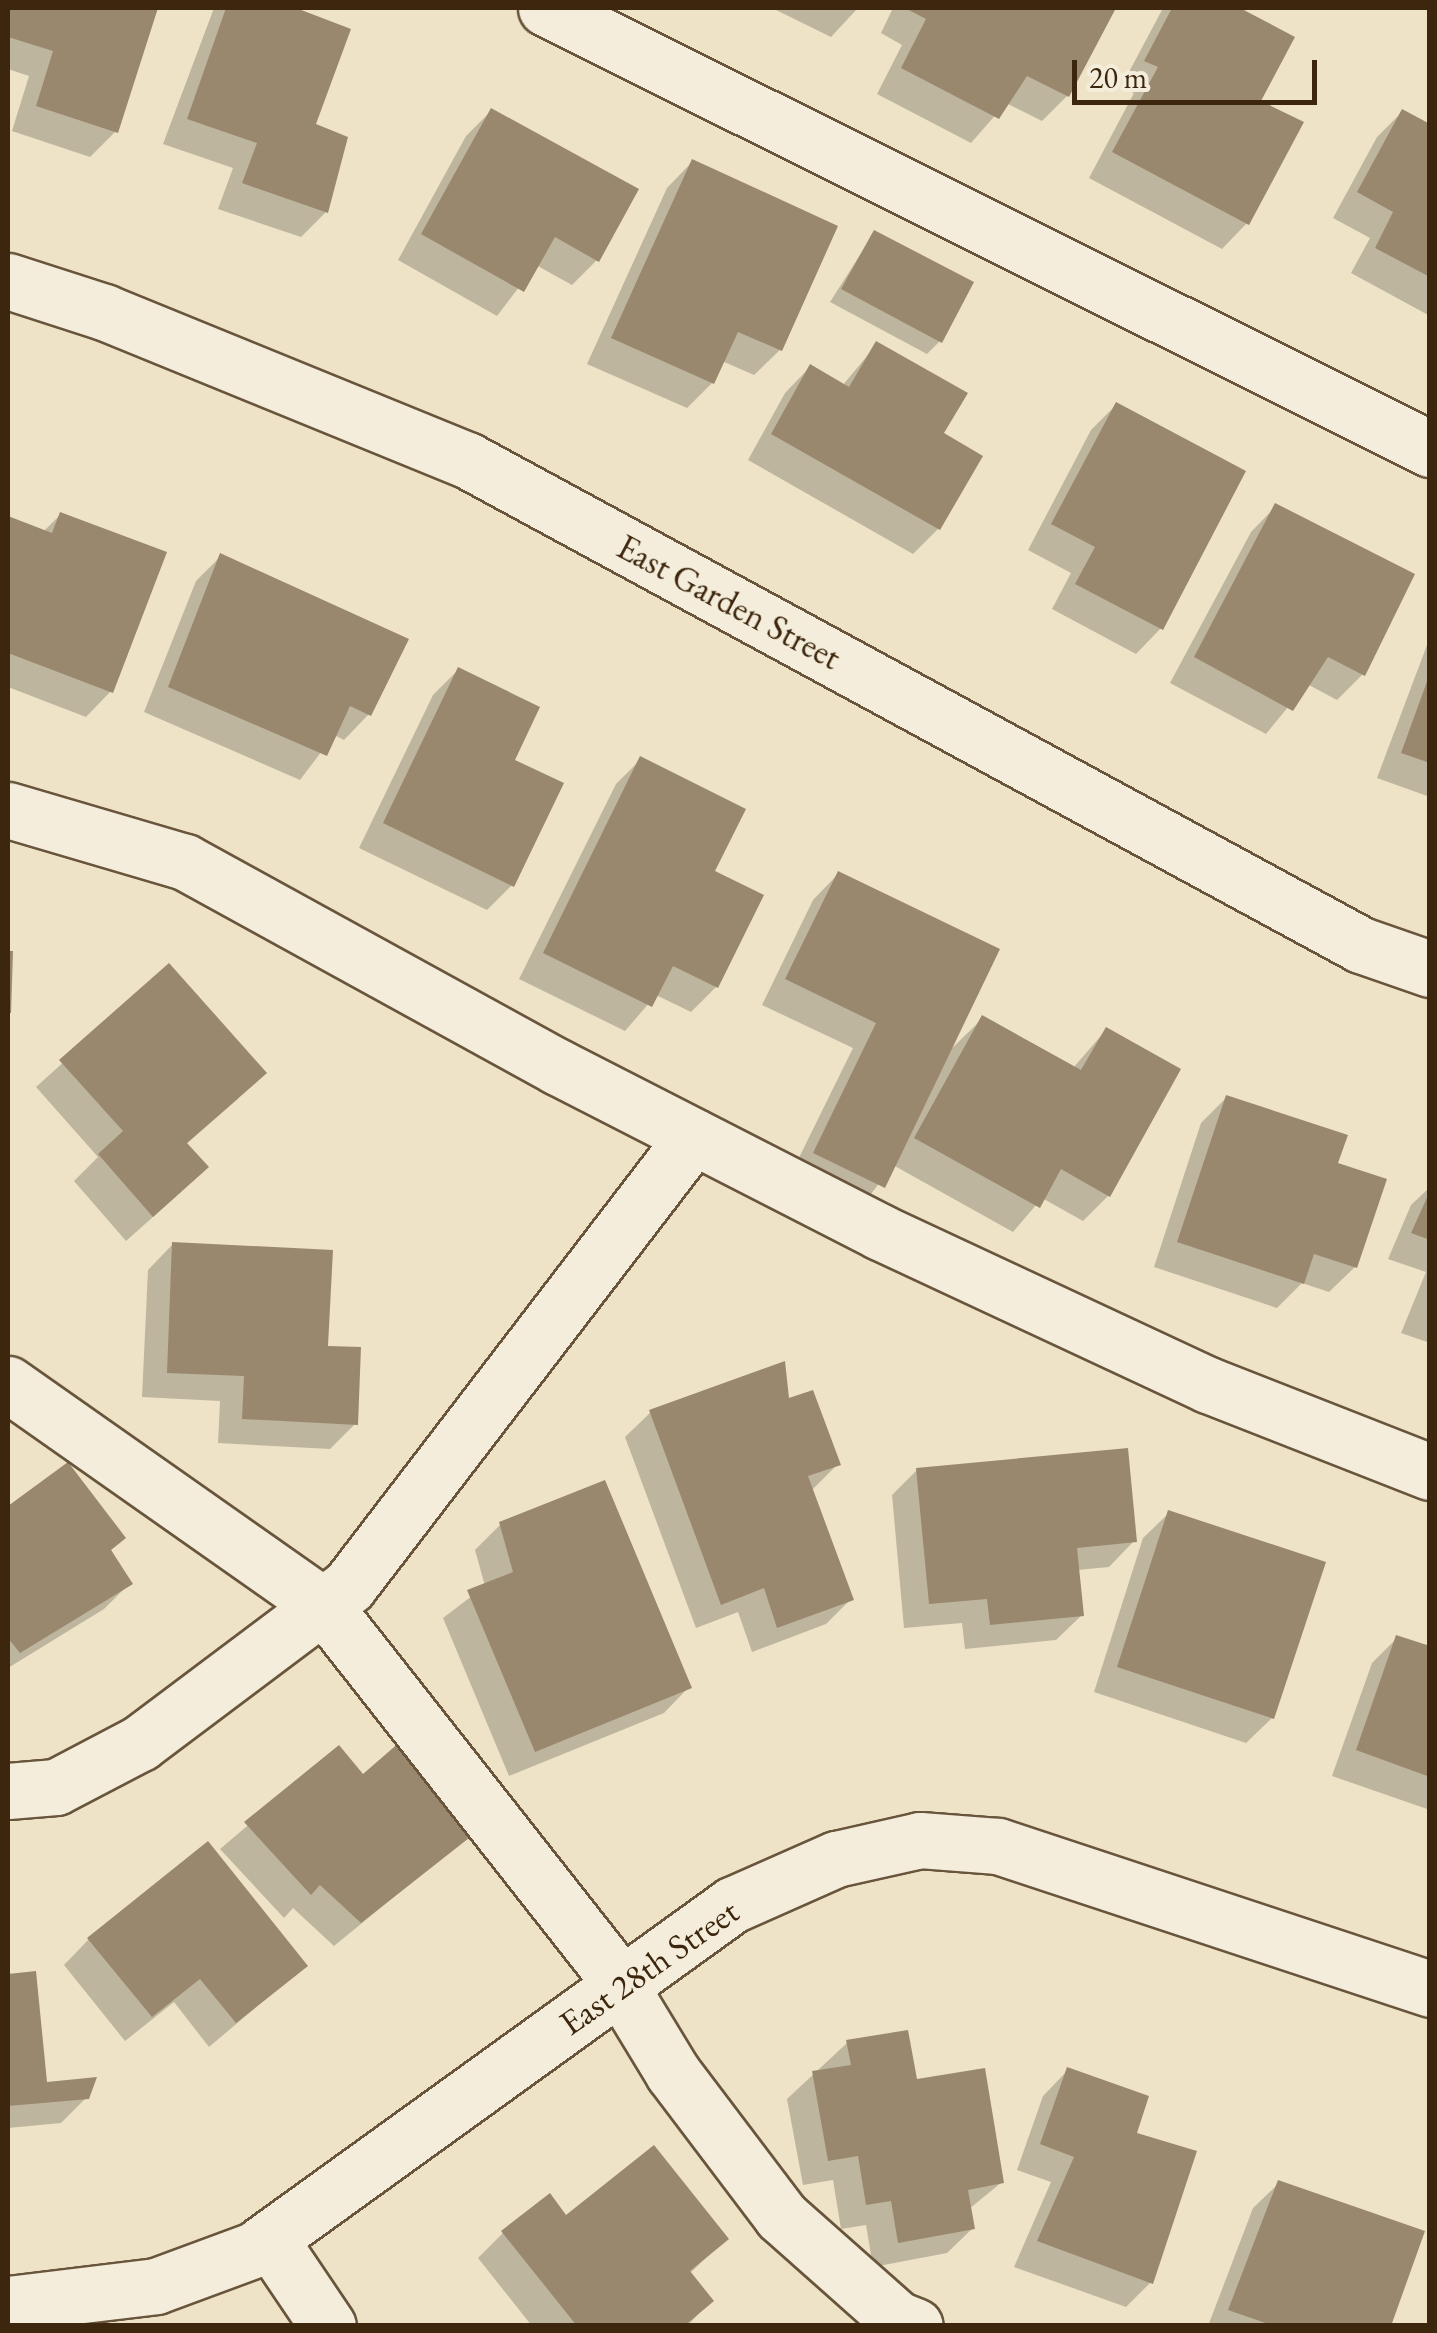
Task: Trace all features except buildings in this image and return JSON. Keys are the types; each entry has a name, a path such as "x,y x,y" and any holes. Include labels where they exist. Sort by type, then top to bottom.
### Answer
{"street":[{"path":"546,8 1430,449"},
{"name":"East Garden Street","path":"8,280 104,312 467,460 1362,945 1430,969"},
{"path":"8,810 185,862 694,1137 1208,1384 1430,1472"},
{"path":"8,1791 56,1788 140,1743 349,1586 694,1137"},
{"path":"8,1384 324,1606 620,1986 673,2073 781,2216 897,2319 915,2326"},
{"name":"East 28th Street","path":"8,2304 156,2286 267,2244 732,1905 836,1859 920,1840 998,1846 1430,1990"},
{"path":"267,2244 328,2326"}]}
